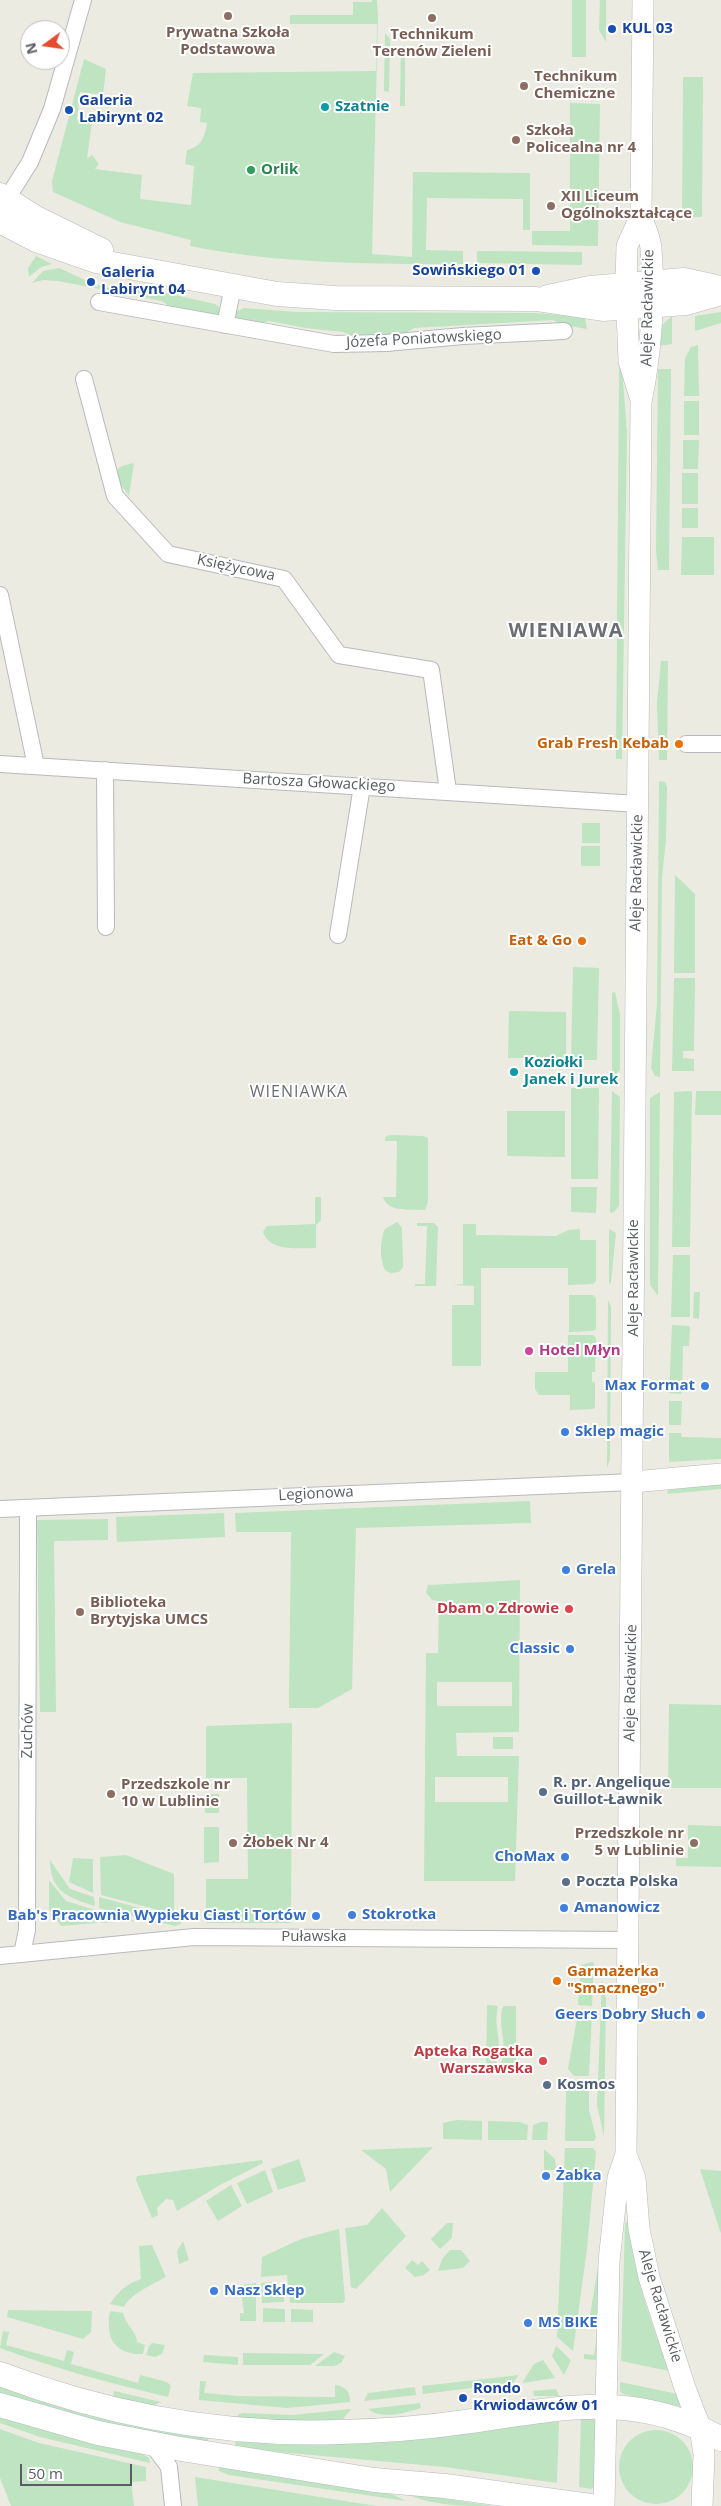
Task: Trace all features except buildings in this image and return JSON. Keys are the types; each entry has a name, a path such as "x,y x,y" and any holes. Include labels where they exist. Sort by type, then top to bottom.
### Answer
{"main road":[{"path":"2,206 36,240 74,254 96,261 233,287 335,298 536,299 590,288 626,296 651,294 684,280 721,288"},
{"path":"651,294 686,303 721,293"},
{"path":"0,2374 51,2392 127,2412 195,2424 267,2431 325,2432 399,2429 578,2406 640,2409 663,2413 700,2427 721,2438"},
{"path":"0,2405 70,2426 187,2450 374,2480 445,2486 590,2506"}],"street":[{"path":"2,206 30,162 52,109 83,0"},
{"name":"Aleje Racławickie","path":"604,2506 604,2408 609,2261 618,2178 626,2154 641,402 650,361 651,294 651,246 641,214 643,0"},
{"name":"Aleje Racławickie","path":"641,214 627,246 626,296 629,361 641,402"},
{"path":"225,325 233,287"},
{"name":"Józefa Poniatowskiego","path":"99,302 334,344 386,343 463,336 564,331"},
{"name":"Księżycowa","path":"84,379 115,496 168,554 284,578 340,655 431,670 448,790"},
{"path":"0,595 36,766"},
{"path":"686,744 721,744"},
{"name":"Bartosza Głowackiego","path":"0,764 448,790 638,804"},
{"path":"105,770 106,927"},
{"path":"338,935 362,786"},
{"path":"633,1482 721,1474"},
{"name":"Legionowa","path":"0,1509 633,1482"},
{"name":"Zuchów","path":"22,1954 26,1930 28,1508"},
{"name":"Puławska","path":"0,1956 194,1937 628,1940"},
{"name":"Aleje Racławickie","path":"626,2154 635,2178 639,2228 648,2276 700,2427 704,2455 702,2506"},
{"path":"152,2444 169,2467 173,2506"},
{"path":"169,2467 187,2450"}],"green space":[{"path":"372,0 377,0 378,17 372,254 412,257 413,172 530,173 530,230 523,230 523,199 427,198 426,250 463,251 463,264 292,260 190,246 191,240 120,222 53,192 52,181 84,59 106,69 103,95 80,92 77,120 92,122 87,159 92,155 99,164 95,169 142,175 140,199 191,205 194,166 185,164 187,150 192,149 202,141 207,123 200,122 201,108 187,106 193,73 376,71 377,24 290,24 290,15 353,15 353,2 372,2"},
{"path":"572,0 586,0 586,57 572,57"},
{"path":"600,0 606,0 606,42 599,30"},
{"path":"385,33 390,39 389,92 384,91"},
{"path":"401,46 405,46 405,106 400,106"},
{"path":"683,77 703,77 702,217 682,217"},
{"path":"570,103 600,104 598,246 532,245 532,231 570,231"},
{"path":"477,251 582,252 582,265 477,263"},
{"path":"36,256 52,264 41,267 29,277 28,268"},
{"path":"59,268 85,280 85,284 97,287 98,285 123,292 124,287 148,289 215,304 219,307 220,315 173,309 162,301 58,281 43,280 32,283 43,271"},
{"path":"244,308 297,312 534,313 585,317 587,329 564,325 553,320 414,328 404,334 356,337 343,332 269,321 257,325 237,321 234,317 235,312"},
{"path":"721,312 721,323 695,331 695,316"},
{"path":"672,316 672,344 658,346 660,327"},
{"path":"698,345 699,396 684,396 685,358 691,347"},
{"path":"619,368 622,368 627,433 622,759 616,759"},
{"path":"658,369 671,369 669,570 658,570 656,550"},
{"path":"684,401 699,401 699,435 684,435"},
{"path":"683,440 699,440 698,469 683,469"},
{"path":"134,463 129,496 115,476 119,468"},
{"path":"682,473 698,473 698,504 682,504"},
{"path":"682,508 698,508 698,528 682,528"},
{"path":"682,537 714,537 714,575 681,575"},
{"path":"661,661 668,661 667,760 659,760 657,703"},
{"path":"659,781 665,782 667,787 666,840 662,877 660,1077 655,1076 651,1068 657,1004"},
{"path":"582,823 600,823 600,843 582,843"},
{"path":"581,846 600,846 600,866 581,866"},
{"path":"675,875 695,894 695,973 674,973"},
{"path":"573,967 599,968 597,1060 571,1060"},
{"path":"674,978 695,978 694,1051 683,1051 683,1058 694,1059 694,1071 672,1071"},
{"path":"615,992 620,1015 620,1070 612,1078 612,993"},
{"path":"509,1011 566,1012 566,1058 508,1058"},
{"path":"571,1088 599,1088 598,1179 571,1179"},
{"path":"612,1091 620,1097 619,1206 614,1212 610,1213"},
{"path":"692,1091 690,1247 672,1247 674,1092"},
{"path":"696,1091 721,1091 721,1115 695,1115"},
{"path":"660,1092 658,1296 650,1285 650,1098"},
{"path":"507,1111 565,1111 565,1157 507,1156"},
{"path":"390,1135 423,1136 428,1138 428,1202 425,1210 395,1208 390,1206 383,1197 396,1197 397,1141 385,1141 385,1137"},
{"path":"571,1187 597,1187 596,1213 571,1212"},
{"path":"315,1197 321,1197 321,1220 316,1225 316,1248 286,1248 272,1243 266,1238 263,1232 267,1226 315,1224"},
{"path":"397,1222 402,1228 403,1267 399,1272 391,1273 386,1271 382,1262 381,1244 385,1229"},
{"path":"417,1223 434,1223 438,1227 436,1286 415,1286 415,1284 425,1284 427,1226 417,1226"},
{"path":"463,1224 476,1224 476,1235 556,1236 568,1230 580,1229 580,1240 596,1240 596,1281 593,1284 568,1285 568,1268 481,1268 481,1366 452,1366 452,1305 474,1305 474,1286 453,1285 463,1284"},
{"path":"609,1229 616,1233 611,1282 609,1284"},
{"path":"673,1255 690,1255 690,1317 671,1317"},
{"path":"694,1292 700,1292 699,1319 693,1318"},
{"path":"569,1295 593,1295 596,1298 596,1329 593,1331 569,1332"},
{"path":"608,1300 611,1307 610,1459 607,1468"},
{"path":"672,1325 690,1326 689,1346 683,1346 682,1394 669,1393"},
{"path":"568,1335 593,1335 596,1338 595,1372 592,1372 592,1382 595,1382 595,1407 593,1409 570,1410 570,1395 539,1395 535,1389 535,1372 568,1372"},
{"path":"669,1401 682,1401 681,1425 669,1425"},
{"path":"669,1433 681,1433 682,1437 721,1438 721,1459 669,1462"},
{"path":"721,1484 721,1489 667,1494 668,1490"},
{"path":"530,1501 531,1523 356,1528 352,1689 318,1708 289,1708 291,1532 236,1532 235,1513"},
{"path":"224,1513 225,1537 117,1542 116,1517"},
{"path":"108,1519 108,1540 54,1541 56,1712 40,1712 37,1520"},
{"path":"520,1580 519,1732 456,1733 457,1756 519,1756 515,1881 424,1881 426,1653 438,1653 439,1601 432,1600 426,1593 428,1585","holes":["437,1682 512,1682 512,1706 437,1706","435,1777 508,1777 508,1802 435,1802"]},
{"path":"669,1704 721,1705 721,1788 668,1788"},
{"path":"292,1723 291,1923 206,1923 206,1879 248,1879 247,1778 206,1778 206,1726"},
{"path":"493,1737 513,1737 513,1749 493,1749"},
{"path":"205,1794 219,1794 219,1813 205,1813"},
{"path":"688,1825 721,1826 721,1867 676,1866 676,1858 688,1858"},
{"path":"204,1827 219,1827 219,1862 204,1863"},
{"path":"126,1855 174,1874 174,1914 101,1895 100,1857"},
{"path":"73,1858 93,1859 93,1893 69,1882"},
{"path":"50,1860 70,1889 94,1897 95,1906 77,1900 62,1892 53,1879"},
{"path":"49,1880 66,1901 95,1910 97,1923 61,1926 49,1909"},
{"path":"99,1897 180,1919 181,1924 175,1926 99,1908"},
{"path":"99,1911 135,1921 101,1923"},
{"path":"594,1963 592,2006 578,2005 581,1965"},
{"path":"602,1979 606,1999 604,2136 597,2105"},
{"path":"487,2005 498,2006 499,2046 496,2063 492,2072 486,2072"},
{"path":"503,2006 516,2006 516,2073 497,2073 504,2046 501,2023"},
{"path":"578,2012 592,2012 589,2076 574,2076 568,2069"},
{"path":"571,2083 589,2084 589,2110 596,2137 594,2141 565,2141 566,2089"},
{"path":"457,2120 482,2121 482,2140 443,2139 443,2123"},
{"path":"488,2121 520,2122 528,2125 527,2140 488,2140"},
{"path":"548,2122 547,2140 532,2140 533,2125"},
{"path":"433,2147 390,2192 386,2169 361,2150"},
{"path":"565,2148 593,2148 596,2152 587,2249 573,2351 557,2337"},
{"path":"544,2149 555,2159 556,2170 544,2170"},
{"path":"299,2159 306,2181 278,2190 271,2169"},
{"path":"262,2160 263,2163 220,2185 177,2211 173,2200 166,2199 157,2208 158,2215 152,2218 136,2180 137,2176"},
{"path":"700,2169 721,2171 721,2233 720,2231"},
{"path":"265,2170 273,2192 247,2204 237,2183"},
{"path":"231,2185 242,2206 218,2221 206,2201"},
{"path":"382,2208 406,2236 356,2289 351,2287 345,2228 367,2225"},
{"path":"628,2222 639,2280 669,2371 621,2361 625,2223"},
{"path":"447,2223 453,2223 452,2238 440,2249 431,2239"},
{"path":"339,2229 345,2300 343,2303 290,2303 287,2275 261,2277 262,2257 301,2239"},
{"path":"183,2241 189,2260 179,2264 177,2251"},
{"path":"152,2245 166,2277 136,2294 124,2307 110,2304 123,2288 141,2279 139,2246"},
{"path":"450,2250 461,2250 470,2261 463,2268 438,2271 442,2259"},
{"path":"412,2260 418,2265 422,2261 430,2270 424,2275 415,2277 405,2268"},
{"path":"600,2261 598,2322 589,2321"},
{"path":"272,2282 272,2293 284,2293 284,2302 262,2303 261,2283"},
{"path":"256,2283 256,2321 240,2321 240,2313 244,2313 240,2285"},
{"path":"263,2308 285,2309 285,2322 263,2322"},
{"path":"291,2309 313,2310 313,2322 291,2322"},
{"path":"8,2310 92,2311 91,2332 83,2339 7,2317"},
{"path":"111,2311 123,2313 135,2334 137,2342 145,2345 143,2354 124,2351 115,2344 110,2333 109,2314"},
{"path":"598,2329 597,2360 584,2359 584,2354 594,2355"},
{"path":"3,2331 9,2332 6,2345 64,2361 67,2350 74,2352 71,2364 138,2383 140,2375 167,2382 171,2386 168,2397 62,2369 0,2348"},
{"path":"152,2343 165,2345 162,2354 155,2357 146,2355"},
{"path":"556,2346 571,2360 564,2375 552,2356"},
{"path":"334,2352 345,2356 341,2363 334,2366 315,2366"},
{"path":"243,2353 324,2354 310,2365 243,2365"},
{"path":"204,2355 238,2357 238,2365 203,2362"},
{"path":"543,2360 555,2378 522,2383 534,2364"},
{"path":"519,2375 513,2383 423,2394 422,2386"},
{"path":"200,2381 206,2381 204,2393 238,2396 335,2397 335,2385 347,2390 350,2402 287,2408 199,2400"},
{"path":"620,2382 678,2394 682,2407 623,2394 620,2391"},
{"path":"0,2384 209,2433 207,2444 147,2434 0,2396"},
{"path":"415,2387 416,2395 364,2401 368,2393"},
{"path":"556,2389 559,2396 534,2396 533,2391"},
{"path":"114,2391 161,2402 152,2406 113,2399"},
{"path":"420,2403 421,2408 387,2415 368,2409"},
{"path":"351,2409 343,2419 307,2422 238,2420 238,2415 242,2413 293,2415"},
{"path":"0,2415 139,2452 149,2458 150,2463 40,2437 0,2423"},
{"path":"593,2417 595,2421 594,2487 591,2489 579,2487 581,2418"},
{"path":"559,2420 557,2483 445,2467 235,2448 236,2437"},
{"path":"0,2429 39,2443 146,2467 146,2481 131,2482 134,2506 11,2506 0,2478"},
{"path":"656,2430 670,2433 682,2441 690,2453 693,2467 690,2481 682,2493 670,2501 656,2504 642,2501 630,2493 622,2481 619,2467 622,2453 630,2441 642,2433"},
{"path":"218,2465 382,2489 406,2501 229,2475 219,2471"},
{"path":"195,2477 376,2506 198,2506"},
{"path":"402,2492 492,2506 435,2503"}],"place":[{"name":"Prywatna Szkoła Podstawowa","path":"228,16"},
{"name":"Technikum Terenów Zieleni","path":"432,18"},
{"name":"KUL 03","path":"612,29"},
{"name":"Technikum Chemiczne","path":"524,86"},
{"name":"Szatnie","path":"325,107"},
{"name":"Galeria Labirynt 02","path":"69,110"},
{"name":"Szkoła Policealna nr 4","path":"516,140"},
{"name":"Orlik","path":"251,170"},
{"name":"XII Liceum Ogólnokształcące","path":"551,206"},
{"name":"Sowińskiego 01","path":"536,271"},
{"name":"Galeria Labirynt 04","path":"91,282"},
{"name":"Grab Fresh Kebab","path":"679,744"},
{"name":"Eat & Go","path":"582,941"},
{"name":"Koziołki Janek i Jurek","path":"514,1072"},
{"name":"Hotel Młyn","path":"529,1351"},
{"name":"Max Format","path":"705,1386"},
{"name":"Sklep magic","path":"565,1432"},
{"name":"Grela","path":"566,1570"},
{"name":"Dbam o Zdrowie","path":"569,1609"},
{"name":"Biblioteka Brytyjska UMCS","path":"80,1612"},
{"name":"Classic","path":"570,1649"},
{"name":"R. pr. Angelique Guillot-Ławnik","path":"543,1792"},
{"name":"Przedszkole nr 10 w Lublinie","path":"111,1794"},
{"name":"Żłobek Nr 4","path":"233,1843"},
{"name":"Przedszkole nr 5 w Lublinie","path":"694,1843"},
{"name":"ChoMax","path":"565,1857"},
{"name":"Poczta Polska","path":"566,1882"},
{"name":"Amanowicz","path":"564,1908"},
{"name":"Stokrotka","path":"352,1915"},
{"name":"Bab's Pracownia Wypieku Ciast i Tortów","path":"316,1916"},
{"name":"Garmażerka \"Smacznego\"","path":"557,1981"},
{"name":"Geers Dobry Słuch","path":"701,2015"},
{"name":"Apteka Rogatka Warszawska","path":"543,2061"},
{"name":"Kosmos","path":"547,2085"},
{"name":"Żabka","path":"546,2176"},
{"name":"Nasz Sklep","path":"214,2291"},
{"name":"MS BIKE","path":"528,2323"},
{"name":"Rondo Krwiodawców 01","path":"463,2398"}],"district":[{"name":"WIENIAWA","path":"566,631"},
{"name":"WIENIAWKA","path":"299,1092"}]}
